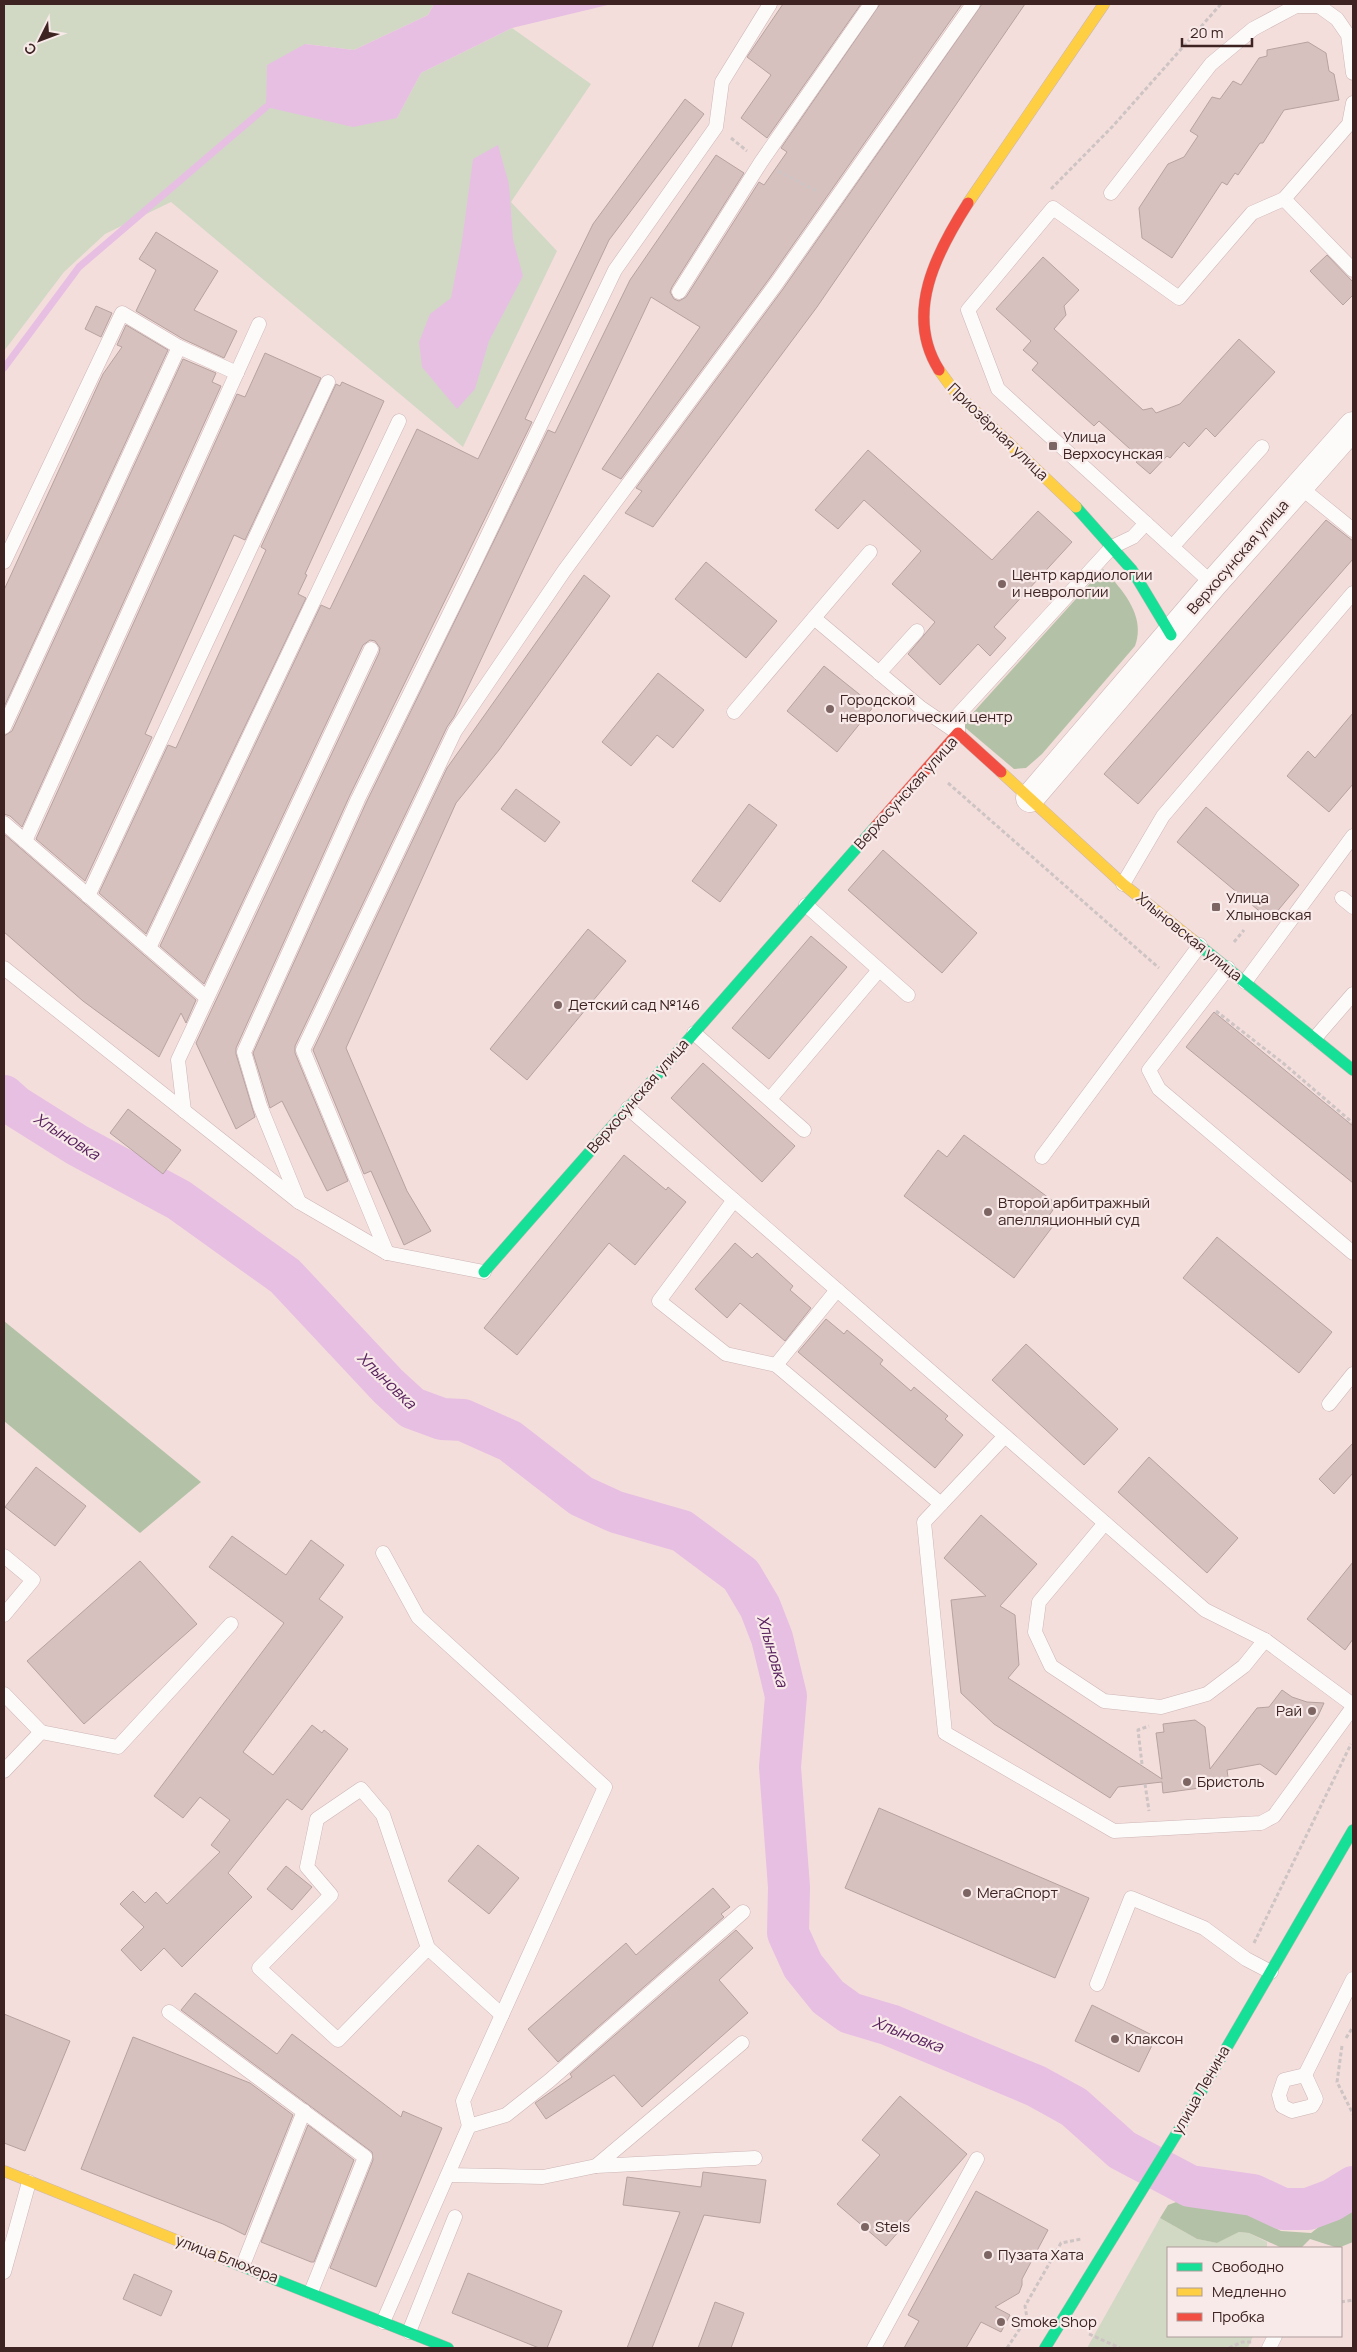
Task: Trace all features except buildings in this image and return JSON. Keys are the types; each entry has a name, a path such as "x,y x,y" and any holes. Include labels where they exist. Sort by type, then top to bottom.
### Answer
{"street":[{"name":"Приозёрная улица","path":"1104,4 947,236 928,282 923,320 928,351 938,372 955,392 1080,512 1112,547 1145,588 1171,635"},
{"name":"Верхосунская улица","path":"484,1272 958,733 1030,798 1353,426"},
{"name":"Хлыновская улица","path":"1030,798 1123,884 1353,1070"},
{"name":"улица Ленина","path":"1045,2348 1180,2128 1353,1830"},
{"name":"улица Блюхера","path":"4,2171 28,2182 243,2264 448,2348"}],"lane":[{"path":"299,1202 260,1106 244,1052 358,799 472,570 615,270 716,127 722,82 770,4"},
{"path":"678,292 762,162 871,4"},
{"path":"387,1253 302,1050 455,731 564,571 776,284 973,4"},
{"path":"1111,193 1211,64 1253,29 1296,6 1319,6 1337,19 1348,35 1353,73"},
{"path":"1214,584 998,389 968,310 1053,208 1179,298 1252,213 1284,199 1349,124 1353,103"},
{"path":"1284,199 1353,270"},
{"path":"4,562 122,313 179,347 237,373"},
{"path":"25,841 259,324"},
{"path":"4,727 179,347"},
{"path":"88,896 328,382"},
{"path":"149,948 399,421"},
{"path":"1172,547 1262,447"},
{"path":"1300,486 1353,530"},
{"path":"958,733 958,715 1112,547 1133,537 1146,523"},
{"path":"734,712 870,552"},
{"path":"1123,884 1163,816 1353,593"},
{"path":"814,618 921,708 958,733"},
{"path":"879,672 917,631"},
{"path":"184,1111 178,1060 371,649"},
{"path":"4,823 207,998"},
{"path":"1245,982 1353,836"},
{"path":"1342,898 1353,908"},
{"path":"806,905 908,995"},
{"path":"1042,1158 1200,945"},
{"path":"4,968 299,1202 387,1253 484,1272"},
{"path":"1228,968 1149,1070 1159,1089 1353,1253"},
{"path":"770,1100 879,970"},
{"path":"1315,1038 1353,994"},
{"path":"694,1032 804,1130"},
{"path":"628,1108 1205,1610 1265,1640 1353,1706 1274,1816 1261,1823 1114,1831 945,1733 924,1522 1005,1436"},
{"path":"734,1200 659,1301 726,1354 776,1365 941,1504"},
{"path":"776,1365 837,1290"},
{"path":"1329,1404 1353,1374"},
{"path":"1105,1523 1039,1602 1035,1632 1052,1666 1104,1701 1161,1707 1207,1694 1244,1666 1265,1640"},
{"path":"383,1553 418,1616 604,1787 463,2101 469,2126 383,2322"},
{"path":"4,1556 33,1580 4,1615"},
{"path":"4,1694 41,1732 118,1747 232,1624"},
{"path":"4,1771 41,1732"},
{"path":"428,1948 338,2040 259,1968 331,1894 307,1867 317,1819 361,1788 383,1815 428,1948 502,2015"},
{"path":"1097,1984 1131,1898 1204,1928 1246,1959 1270,1972"},
{"path":"469,2126 506,2115 549,2081 743,1912"},
{"path":"1305,2075 1353,1979"},
{"path":"169,2012 365,2157 311,2292"},
{"path":"596,2166 742,2043"},
{"path":"243,2264 304,2112"},
{"path":"448,2175 543,2177 596,2166 755,2158"},
{"path":"874,2348 977,2159"},
{"path":"4,2272 28,2182"},
{"path":"410,2332 455,2217"}],"path":[{"path":"1045,194 1113,126 1221,4"},
{"path":"929,766 1174,980"},
{"path":"1232,944 1244,930"},
{"path":"1203,1000 1283,1063 1353,1123"},
{"path":"1145,1784 1151,1828"},
{"path":"1353,2026 1342,2046 1337,2082 1351,2106 1353,2114"},
{"path":"1007,2348 1027,2318 1024,2306 1061,2243 1082,2239 1087,2231"},
{"path":"1089,2334 1120,2348"},
{"path":"1229,2348 1242,2342 1254,2342"}],"green space":[{"path":"4,4 434,4 428,15 354,50 305,44 397,118 421,73 512,28 591,84 511,202 557,251 463,447 171,202 105,234 64,272 4,351"},
{"path":"1103,569 1131,604 1137,624 1138,635 1135,646 1042,754 1026,768 1014,769 962,725"},
{"path":"4,1321 201,1482 140,1533 4,1421"},
{"path":"1179,2201 1193,2206 1235,2207 1281,2231 1311,2233 1329,2219 1334,2210 1353,2202 1353,2242 1335,2247 1310,2239 1302,2247 1280,2247 1249,2233 1239,2232 1217,2243 1197,2239 1160,2218 1168,2205"},
{"path":"1160,2218 1197,2239 1217,2243 1239,2232 1249,2233 1267,2242 1267,2247 1167,2247 1167,2337 1253,2337 1248,2348 1087,2348"}],"shaded area":[{"path":"434,4 612,4 512,28 421,73 397,118 353,127 266,107 267,65 305,44 354,50 428,15"},
{"path":"498,145 509,184 513,239 523,276 489,341 475,389 457,409 422,367 419,342 430,314 451,298 462,241 473,159"}],"waterway":[{"path":"4,368 79,267 266,107"},
{"name":"Хлыновка","path":"4,1096 15,1106 77,1145 179,1200 285,1276 388,1386 412,1408 442,1419 463,1420 510,1441 581,1496 616,1512 682,1531 741,1575 760,1607 772,1638 786,1696 780,1767 789,1887 788,1933 803,1966 828,1997 850,2013 890,2025 1036,2086 1074,2107 1122,2150 1190,2186 1253,2195 1283,2209 1308,2209 1332,2200 1353,2187"}],"traffic: fast":[{"path":"1076,507 1132,570 1171,635"},
{"path":"484,1272 876,826"},
{"path":"1194,941 1353,1070"},
{"path":"1045,2348 1180,2128 1353,1830"},
{"path":"226,2260 448,2348"}],"traffic: slow":[{"path":"968,203 1104,4"},
{"path":"939,370 955,392 1076,507"},
{"path":"1001,772 1123,884 1194,941"},
{"path":"4,2171 226,2260"}],"traffic: jam":[{"path":"939,370 929,349 924,327 924,306 928,284 936,263 945,242 968,203"},
{"path":"876,826 958,733 1001,772"}],"place":[{"name":"Улица Верхосунская","path":"1053,446"},
{"name":"Центр кардиологии и неврологии","path":"1002,584"},
{"name":"Городской неврологический центр","path":"830,709"},
{"name":"Улица Хлыновская","path":"1216,907"},
{"name":"Детский сад №146","path":"558,1005"},
{"name":"Второй арбитражный апелляционный суд","path":"988,1212"},
{"name":"Рай","path":"1312,1711"},
{"name":"Бристоль","path":"1187,1782"},
{"name":"МегаСпорт","path":"967,1893"},
{"name":"Клаксон","path":"1115,2039"},
{"name":"Stels","path":"865,2227"},
{"name":"Пузата Хата","path":"988,2255"},
{"name":"Smoke Shop","path":"1001,2322"}]}
